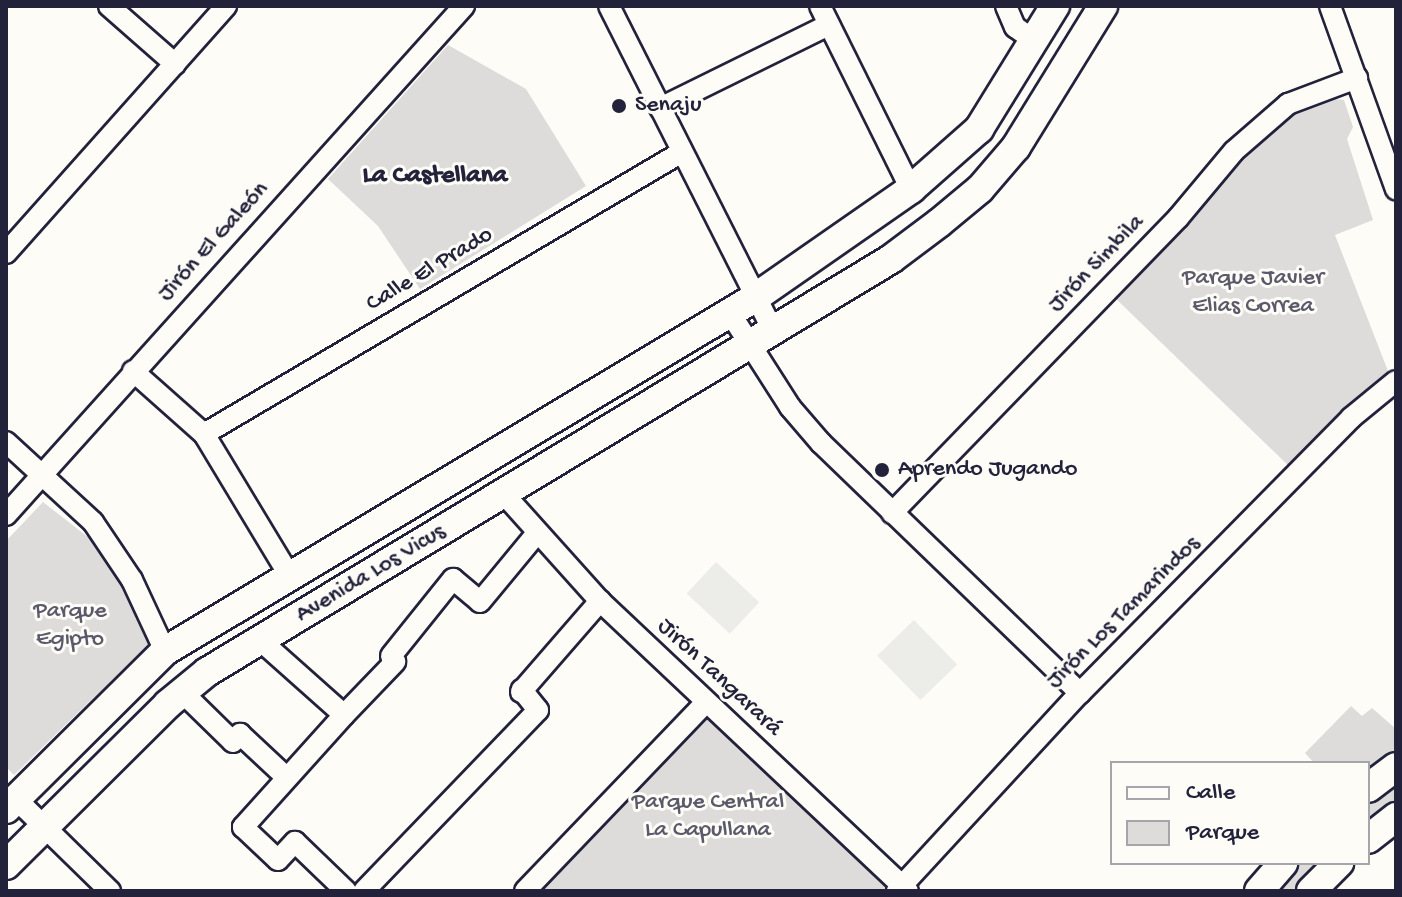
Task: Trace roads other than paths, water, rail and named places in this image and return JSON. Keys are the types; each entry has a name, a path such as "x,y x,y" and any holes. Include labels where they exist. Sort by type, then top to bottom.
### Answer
{"street":[{"path":"109,6 175,64"},
{"path":"6,253 226,6"},
{"name":"Jirón El Galeón","path":"6,515 464,6"},
{"path":"609,6 682,152 742,306 761,335 790,407 892,513 1080,693"},
{"path":"1006,6 1015,27 1035,41"},
{"name":"Avenida Los Vicus","path":"11,804 165,651 288,573 742,306 911,189 979,129 1055,6"},
{"name":"Avenida Los Vicus","path":"6,865 182,692 761,335 891,259 980,189 1039,114 1103,6"},
{"path":"1330,6 1396,189"},
{"path":"660,108 824,15 911,189"},
{"name":"Jirón Simbila","path":"892,513 1178,218 1234,151 1288,104 1357,78"},
{"name":"Calle El Prado","path":"204,434 682,152"},
{"path":"133,371 204,434 288,573"},
{"name":"Jirón Los Tamarindos","path":"902,889 1080,693 1351,418 1396,381"},
{"path":"6,442 93,522 116,553 165,651"},
{"name":"Jirón Tangarará","path":"503,493 600,601 902,889"},
{"path":"346,891 295,842 278,860 243,827 393,659 453,579 480,602 537,533"},
{"path":"364,891 538,710 522,691 600,601"},
{"path":"261,641 344,715"},
{"path":"182,692 233,742 240,734 286,777"},
{"path":"525,891 706,702"},
{"path":"1370,786 1396,767"},
{"path":"11,804 44,826 110,891"},
{"path":"1370,837 1396,817"},
{"path":"1259,891 1281,865"},
{"path":"1311,891 1334,865"}],"place":[{"name":"Senaju","path":"619,106"},
{"name":"Aprendo Jugando","path":"882,470"}],"district":[{"name":"La Castellana","path":"435,177"}],"park label":[{"name":"Parque Javier Elias Correa","path":"1253,293"},
{"name":"Parque Egipto","path":"70,626"},
{"name":"Parque Central La Capullana","path":"708,817"}]}
